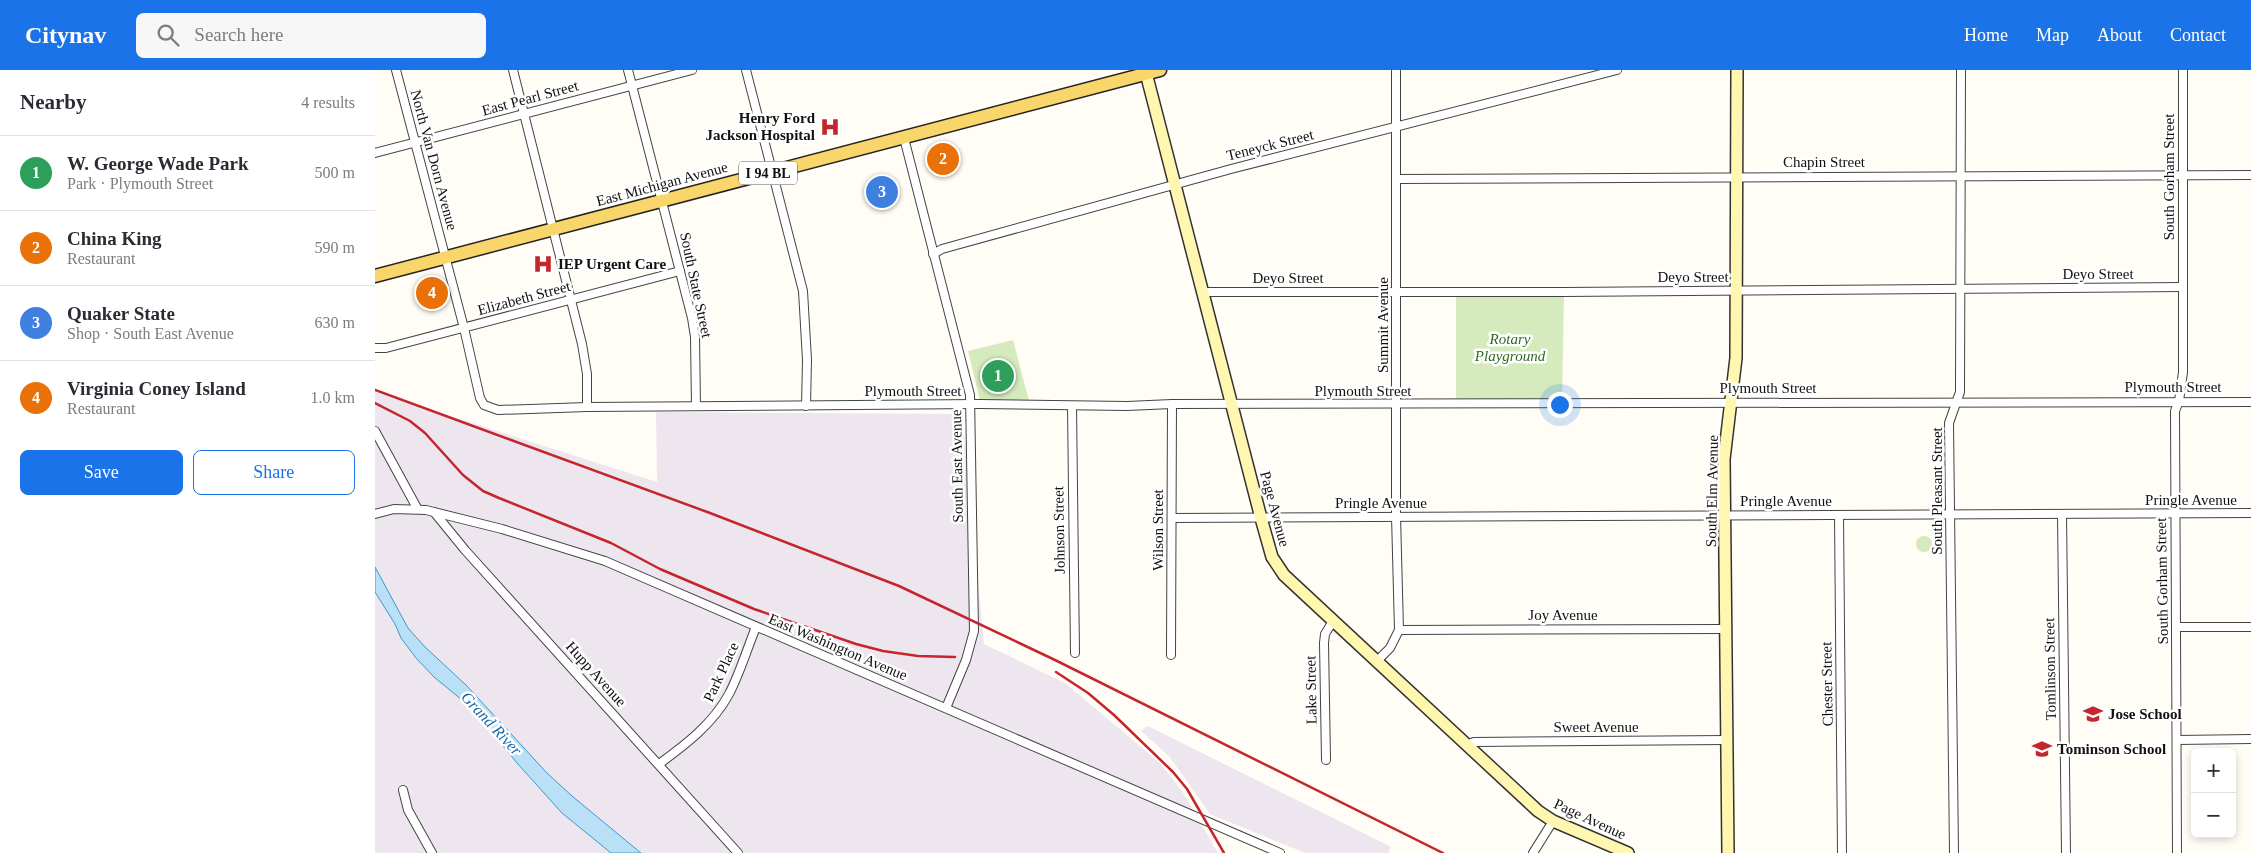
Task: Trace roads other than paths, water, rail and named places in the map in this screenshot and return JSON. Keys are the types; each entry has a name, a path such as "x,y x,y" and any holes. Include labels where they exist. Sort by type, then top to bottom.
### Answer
{"main road":[{"name":"East Michigan Avenue","path":"375,276 1160,70"}],"street":[{"name":"North Van Dorn Avenue","path":"396,70 464,328 480,398"},
{"path":"513,70 586,366 587,407"},
{"name":"South State Street","path":"628,70 680,271 695,337 696,406"},
{"name":"East Pearl Street","path":"375,153 692,70"},
{"path":"746,70 804,301 806,406"},
{"name":"Summit Avenue","path":"1396,70 1396,516 1399,630"},
{"name":"Teneyck Street","path":"933,254 942,248 1176,186 1231,169 1617,70"},
{"name":"South Elm Avenue","path":"1728,853 1724,459 1736,358 1737,70"},
{"name":"South Pleasant Street","path":"1954,853 1949,423 1960,392 1961,70"},
{"name":"South Gorham Street","path":"2177,853 2175,411 2179,401 2183,372 2183,70"},
{"name":"Page Avenue","path":"1146,73 1261,518 1272,557 1279,570 1538,811 1553,821 1628,853"},
{"name":"South East Avenue","path":"904,138 970,395 974,631 966,660 946,708"},
{"name":"Chapin Street","path":"1397,179 2251,175"},
{"name":"Elizabeth Street","path":"375,348 386,348 680,271"},
{"name":"Deyo Street","path":"1203,292 2183,288"},
{"name":"Plymouth Street","path":"480,398 484,405 498,410 696,406 2251,402"},
{"name":"Wilson Street","path":"1171,655 1172,404"},
{"name":"Johnson Street","path":"1071,406 1075,653"},
{"path":"375,431 417,508"},
{"name":"East Washington Avenue","path":"375,514 394,509 417,508 502,529 605,561 1280,853"},
{"name":"Hupp Avenue","path":"434,512 471,557 738,853"},
{"name":"Pringle Avenue","path":"1172,518 2251,513"},
{"name":"Tomlinson Street","path":"2062,514 2066,853"},
{"name":"Chester Street","path":"1839,515 1842,853"},
{"name":"Lake Street","path":"1326,760 1324,643 1325,634 1333,621"},
{"name":"Park Place","path":"659,764 702,729 715,715 729,695 757,627"},
{"path":"2177,627 2251,627"},
{"name":"Joy Avenue","path":"1399,630 1727,629"},
{"path":"1376,662 1389,648 1399,630"},
{"path":"2177,740 2251,739"},
{"name":"Sweet Avenue","path":"1466,745 1473,742 1727,740"},
{"path":"403,790 408,810 431,853"},
{"path":"1533,853 1553,821"}],"water":[{"name":"Grand River","path":"375,567 408,628 425,647 466,685 547,773 641,853 611,853 562,813 517,763 473,709 434,677 416,658 401,638 395,624 375,592"}],"railway":[{"path":"375,390 710,513 899,586 1055,660 1443,853"},
{"path":"375,403 410,421 425,433 463,475 483,491 611,543 660,569 754,609 856,644 883,651 918,656 955,657"},
{"path":"1056,672 1088,693 1114,715 1173,772 1187,789 1224,853"}],"place":[{"name":"Henry Ford Jackson Hospital","path":"830,127"},
{"name":"China King","path":"943,159"},
{"name":"Quaker State","path":"882,192"},
{"name":"IEP Urgent Care","path":"543,264"},
{"name":"Virginia Coney Island","path":"432,293"},
{"name":"W. George Wade Park","path":"998,376"},
{"name":"Jose School","path":"2093,714"},
{"name":"Tominson School","path":"2042,749"}],"park label":[{"name":"Rotary Playground","path":"1510,348"}]}
